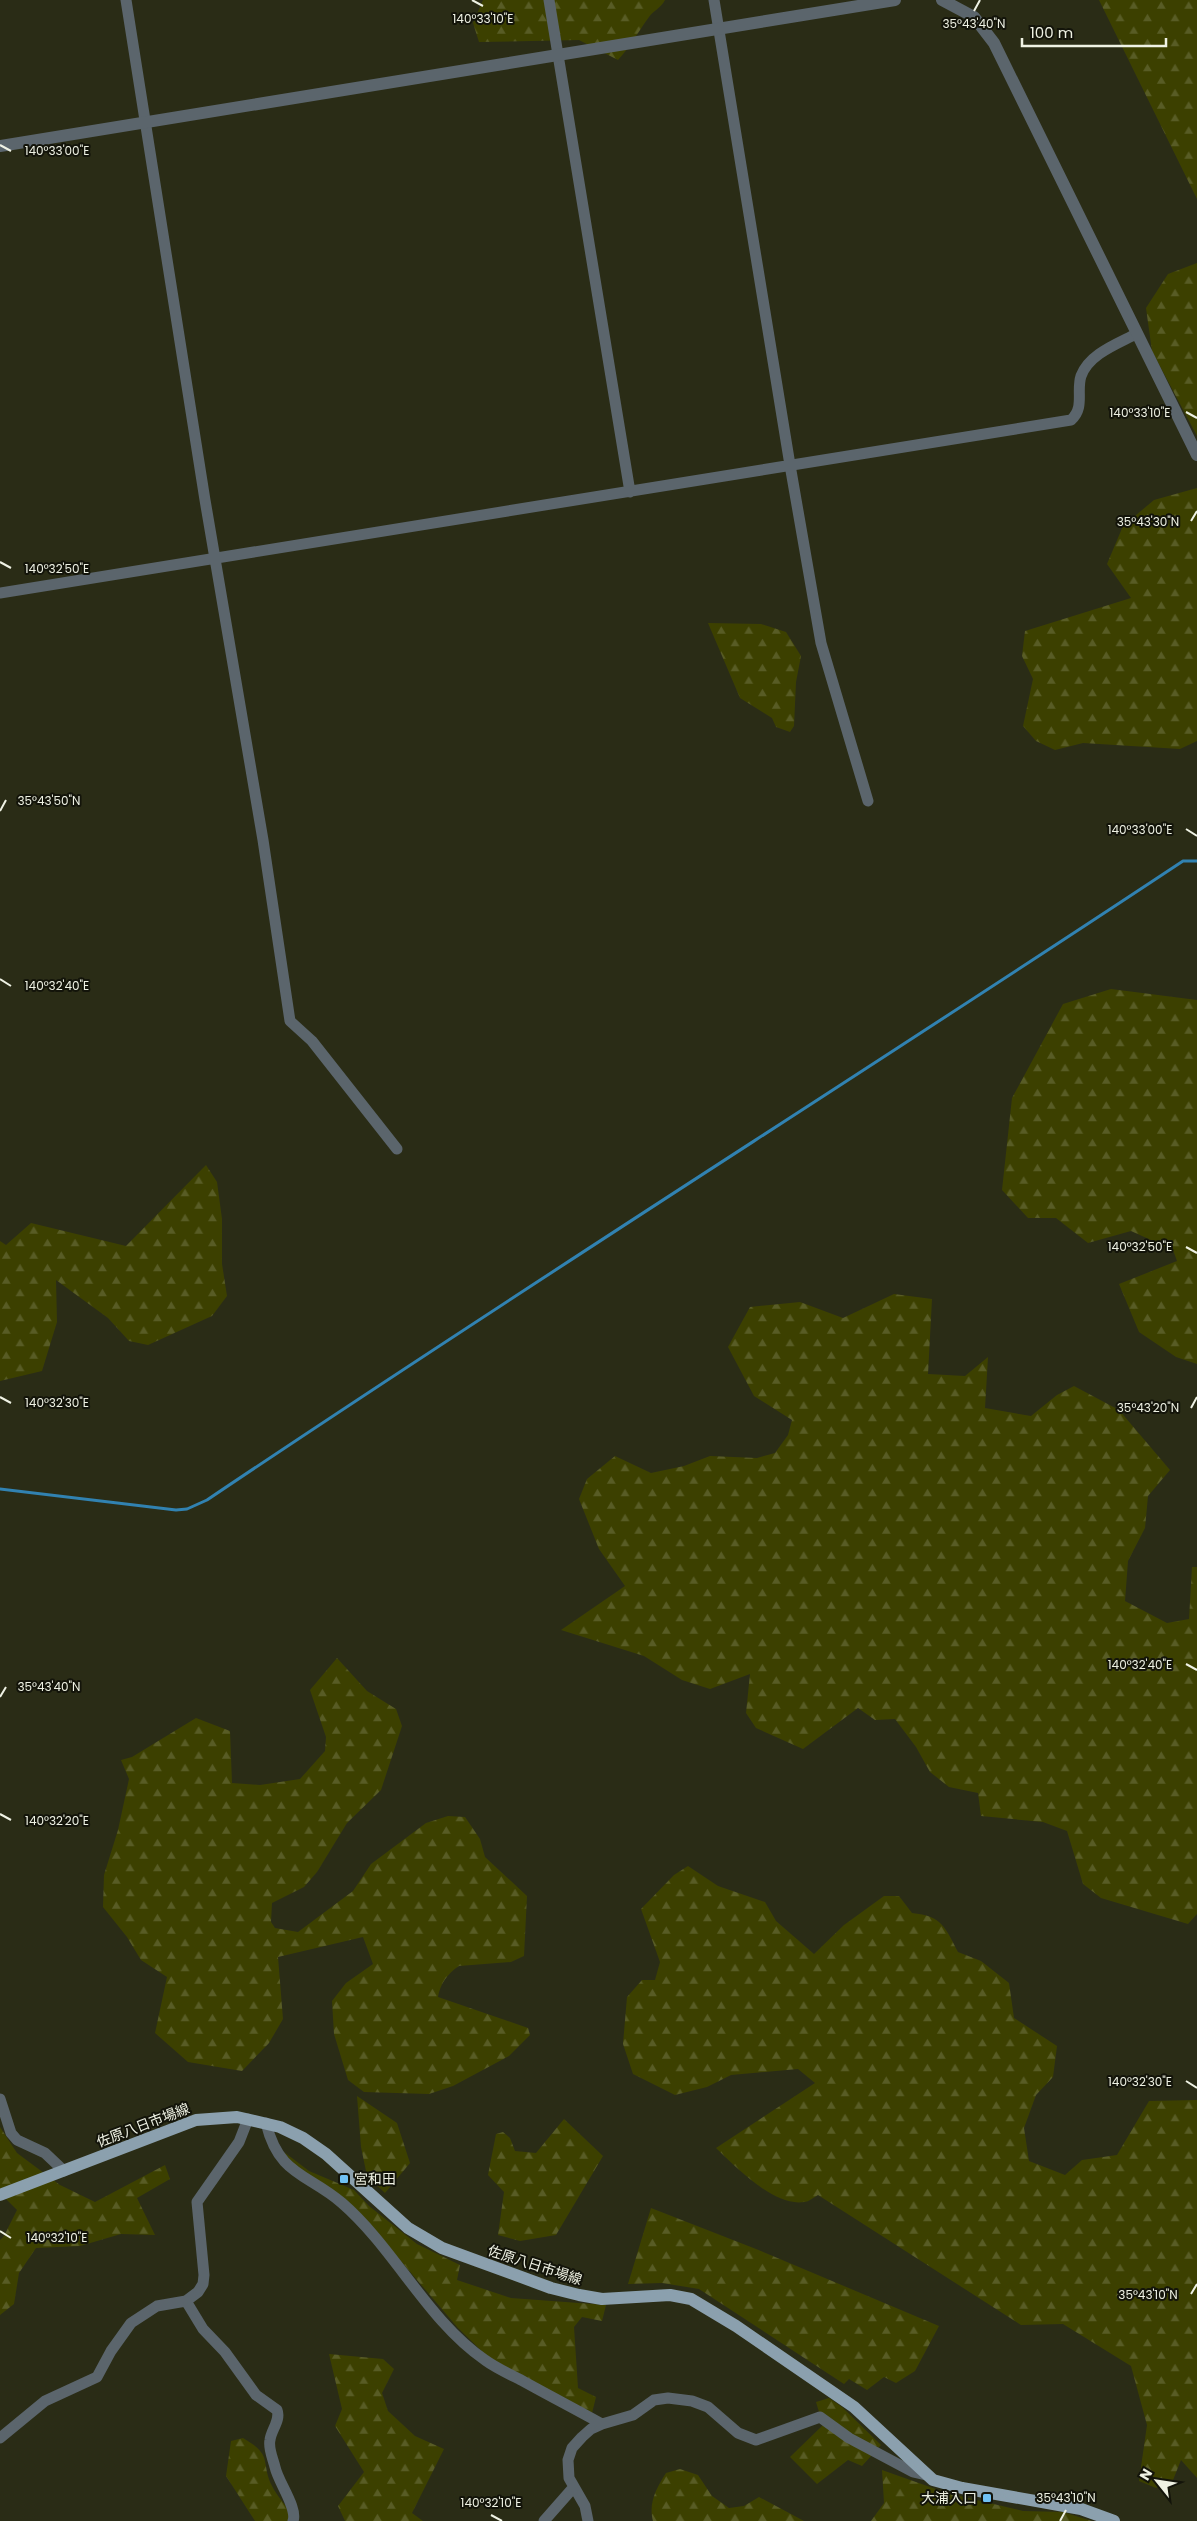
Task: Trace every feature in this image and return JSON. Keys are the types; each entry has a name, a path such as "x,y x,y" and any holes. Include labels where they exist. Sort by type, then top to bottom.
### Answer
{"main road":[{"name":"佐原八日市場線","path":"0,2196 196,2120 226,2116 266,2123 291,2132 312,2143 408,2228 442,2248 552,2288 579,2295 602,2299 670,2295 691,2299 854,2406 926,2475 938,2482 962,2488 1063,2505 1114,2521"}],"street":[{"path":"126,0 215,558 263,840 290,1021 312,1040 397,1149"},
{"path":"549,0 630,492"},
{"path":"714,0 821,642 868,801"},
{"path":"0,146 895,0"},
{"path":"942,0 974,17 994,43 1197,455"},
{"path":"0,592 1070,420 1077,415 1080,404 1081,377 1087,366 1111,347 1136,334"},
{"path":"0,2099 11,2133 17,2140 45,2153 64,2171"},
{"path":"0,2438 45,2401 97,2377 117,2342 134,2321 157,2306 186,2301 198,2292 203,2284 204,2275 197,2202 240,2142 248,2119"},
{"path":"266,2123 269,2134 285,2163 298,2175 343,2203 379,2240 405,2276 468,2346 485,2361 602,2424"},
{"path":"186,2301 203,2329 225,2352 256,2395 277,2410 278,2418 269,2440 276,2474 295,2511 293,2521"},
{"path":"588,2521 585,2506 573,2488 567,2469 572,2448 590,2429 634,2415 654,2400 668,2398 692,2401 708,2407 738,2432 756,2440 820,2417 849,2438 913,2472 926,2475"},
{"path":"544,2521 573,2488"}],"green space":[{"path":"483,0 665,0 649,17 618,60 579,40 479,42 473,23"},
{"path":"1099,0 1197,0 1197,199"},
{"path":"1197,263 1197,436 1152,351 1146,308 1168,274"},
{"path":"1197,488 1197,741 1180,749 1083,743 1055,750 1036,741 1023,726 1033,679 1022,656 1025,631 1131,598 1107,564 1123,526 1154,500"},
{"path":"708,623 761,624 786,632 801,656 796,682 794,726 790,732 776,727 772,718 740,698"},
{"path":"1111,989 1197,1000 1197,1364 1176,1357 1139,1332 1119,1284 1177,1261 1173,1250 1131,1231 1088,1243 1056,1218 1028,1218 1002,1190 1012,1098 1063,1004"},
{"path":"206,1165 217,1182 222,1219 222,1264 227,1296 212,1316 148,1345 129,1341 108,1318 56,1280 57,1322 42,1371 0,1381 0,1241 6,1245 31,1223 126,1246"},
{"path":"894,1294 932,1299 928,1374 965,1376 988,1357 985,1408 1031,1416 1057,1395 1074,1386 1119,1410 1170,1470 1148,1496 1145,1528 1128,1561 1125,1601 1167,1623 1189,1619 1192,1567 1197,1567 1197,1914 1188,1924 1101,1898 1083,1884 1067,1831 1043,1822 981,1816 978,1793 949,1787 930,1772 916,1747 895,1719 875,1720 858,1708 803,1749 756,1728 746,1713 750,1674 710,1689 682,1680 644,1656 561,1630 625,1586 599,1549 579,1499 587,1479 615,1456 651,1473 684,1466 710,1456 757,1458 775,1453 788,1435 792,1420 754,1396 728,1347 750,1307 800,1302 843,1318"},
{"path":"337,1658 367,1691 396,1709 402,1726 381,1790 347,1823 317,1872 304,1887 272,1903 271,1922 275,1928 298,1932 353,1891 371,1864 426,1823 448,1816 465,1817 480,1839 485,1857 527,1896 524,1956 511,1962 459,1966 445,1979 438,1997 528,2028 530,2035 509,2056 453,2086 429,2094 364,2092 348,2080 334,2034 332,2001 346,1983 373,1964 363,1937 278,1957 283,2019 269,2043 242,2071 188,2062 155,2033 167,1977 141,1960 127,1937 103,1907 104,1875 118,1830 129,1779 121,1760 132,1757 196,1718 230,1731 232,1783 260,1785 300,1779 325,1751 326,1737 310,1690"},
{"path":"688,1866 718,1886 765,1902 776,1921 814,1954 844,1925 884,1896 899,1896 912,1913 930,1917 941,1924 946,1929 958,1952 981,1961 1009,1983 1014,2018 1057,2046 1053,2077 1036,2095 1024,2128 1029,2161 1065,2175 1082,2160 1117,2155 1149,2101 1197,2100 1197,2478 1181,2460 1173,2480 1156,2488 1139,2481 1147,2425 1131,2366 1063,2324 1021,2325 818,2195 806,2202 792,2202 768,2192 745,2175 716,2148 815,2083 798,2069 731,2075 707,2087 675,2095 633,2074 623,2044 627,1997 642,1980 655,1980 660,1962 641,1909 674,1875"},
{"path":"357,2096 397,2123 410,2163 385,2193 367,2176 361,2147"},
{"path":"564,2119 603,2156 556,2235 520,2241 498,2235 504,2192 488,2175 496,2134 503,2132 510,2138 515,2151 536,2153"},
{"path":"0,2127 17,2153 60,2185 95,2202 165,2165 170,2179 137,2198 155,2235 121,2234 80,2246 36,2248 19,2273 14,2304 0,2315 0,2240 4,2236 17,2210 0,2193"},
{"path":"284,2152 309,2171 354,2190 369,2206 417,2244 460,2265 457,2280 511,2298 606,2305 602,2321 582,2317 574,2327 578,2388 596,2397 592,2413 490,2359 458,2328 383,2240 300,2173"},
{"path":"651,2208 756,2249 939,2326 915,2371 896,2383 884,2377 867,2390 849,2379 844,2384 699,2289 662,2283 628,2284"},
{"path":"329,2354 383,2359 394,2369 382,2393 388,2411 415,2436 444,2449 412,2513 423,2521 345,2521 338,2506 364,2472 335,2426 342,2409"},
{"path":"829,2398 842,2407 881,2445 862,2466 848,2460 817,2484 790,2457 823,2425 816,2402"},
{"path":"243,2438 253,2444 263,2455 272,2486 298,2521 255,2521 226,2476 231,2441"},
{"path":"680,2469 698,2475 712,2496 729,2508 744,2506 759,2497 804,2521 653,2521 652,2508 659,2484 666,2473"},
{"path":"882,2470 947,2493 1023,2511 1063,2512 1092,2521 871,2521 884,2503"}],"waterway":[{"path":"0,1489 176,1510 187,1509 207,1500 450,1339 1183,861 1197,861"}],"place":[{"name":"宮和田","path":"344,2179"},
{"name":"大浦入口","path":"987,2498"}]}
